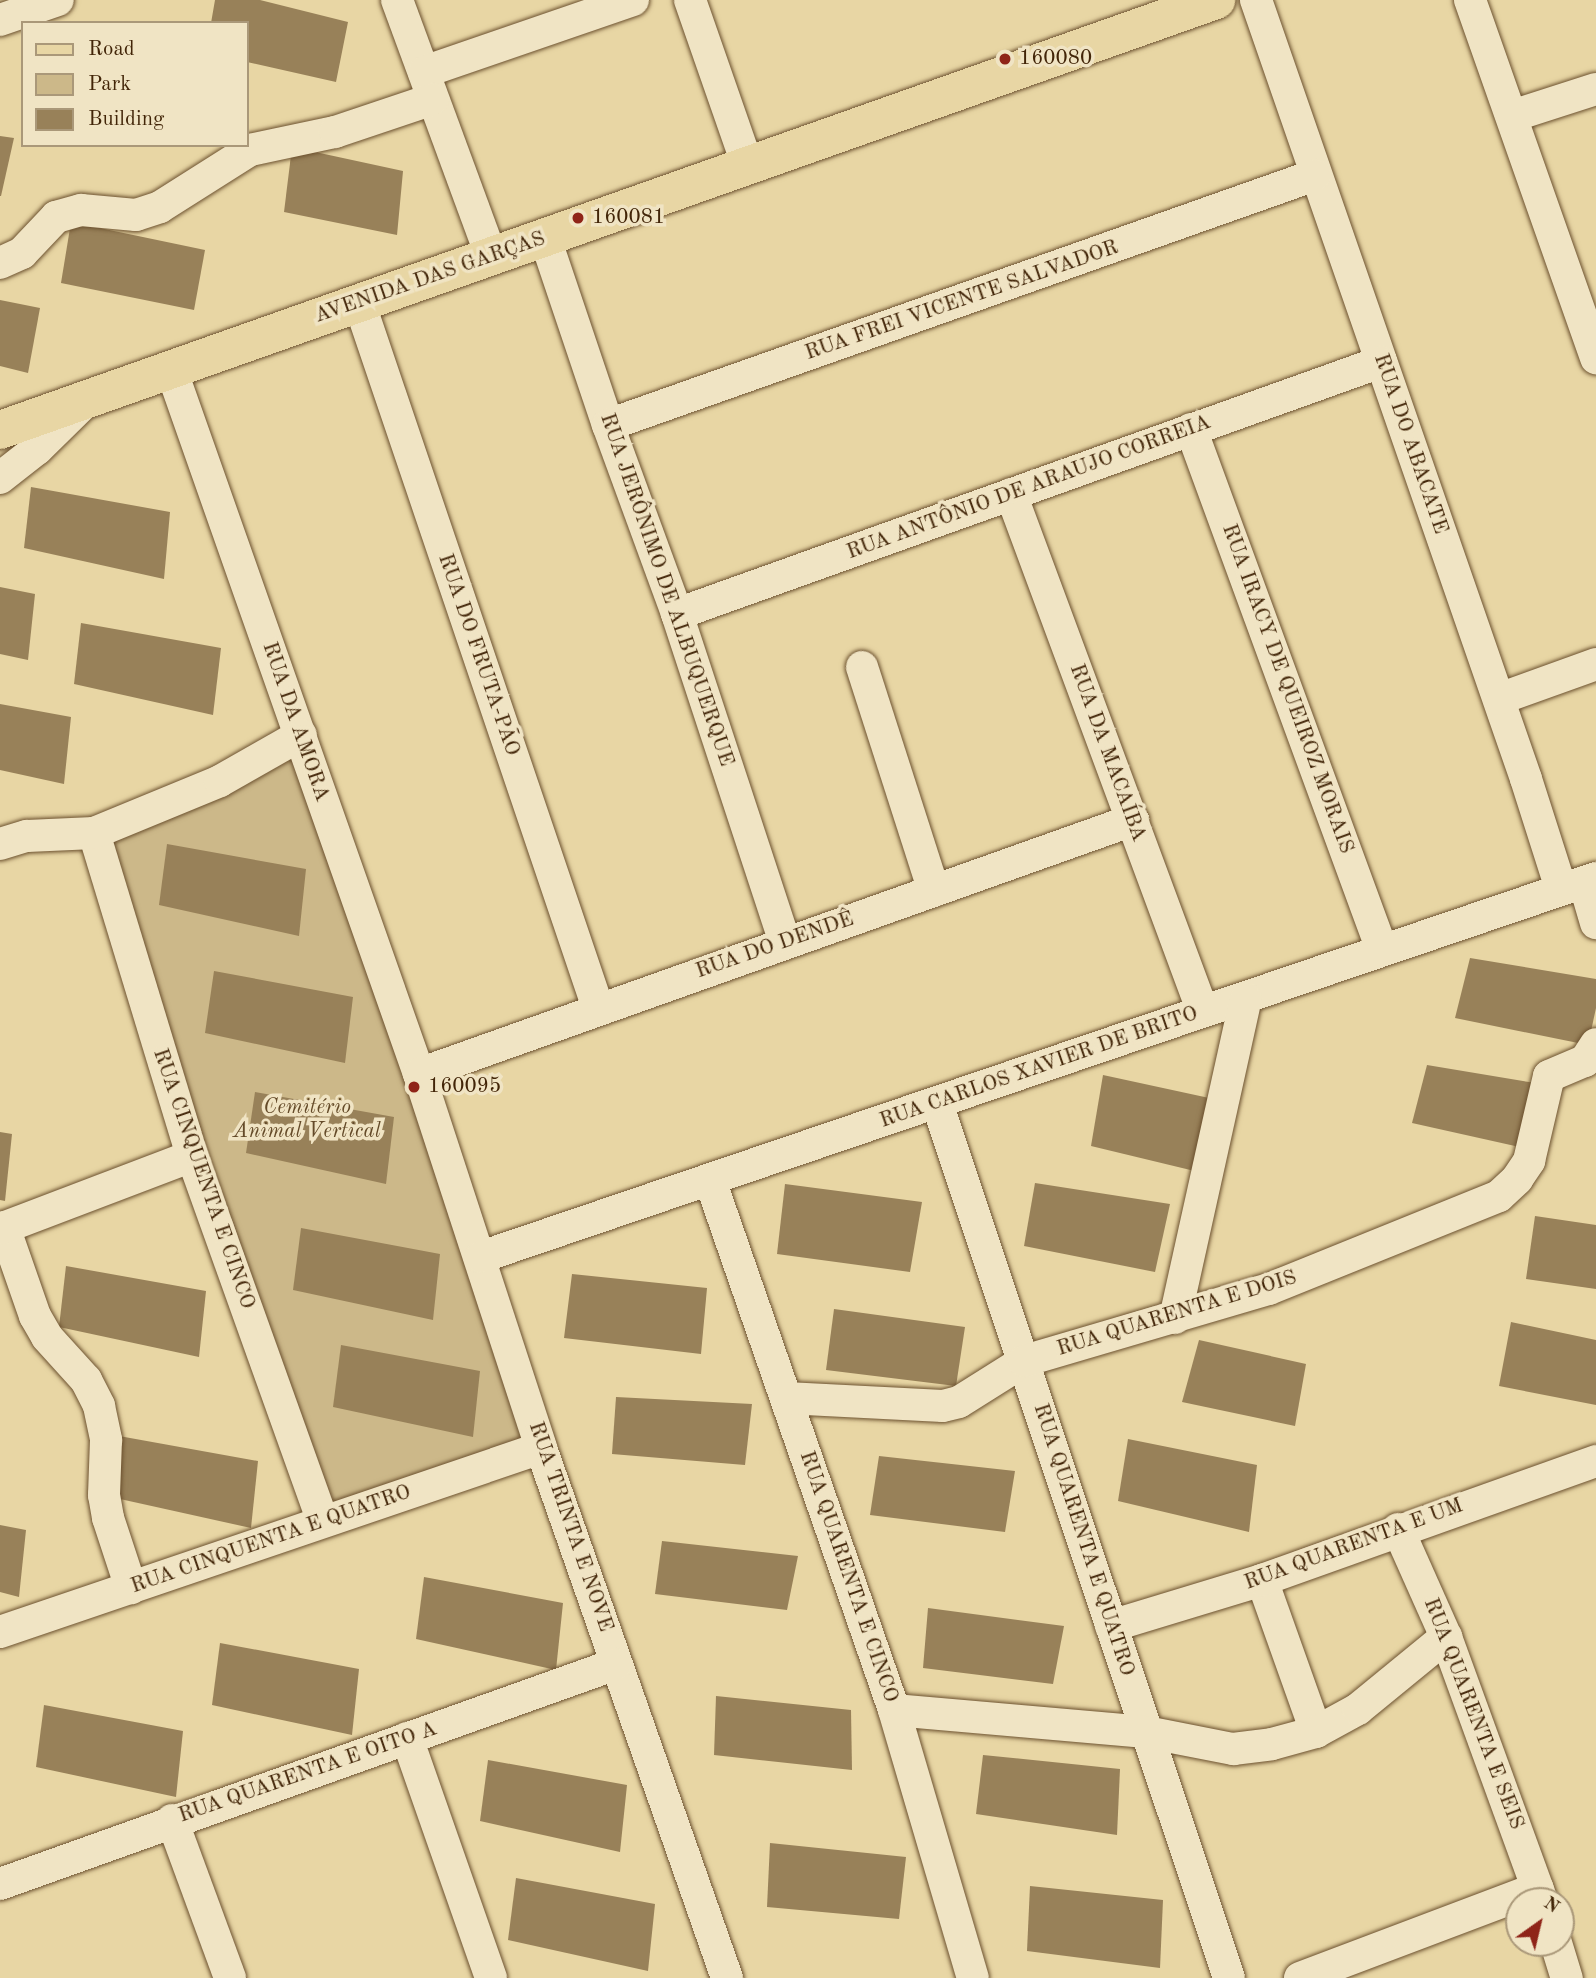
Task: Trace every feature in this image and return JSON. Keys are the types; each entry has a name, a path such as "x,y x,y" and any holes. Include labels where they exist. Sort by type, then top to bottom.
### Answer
{"main road":[{"name":"AVENIDA DAS GARÇAS","path":"0,430 1216,0"}],"street":[{"path":"0,20 55,0"},
{"path":"397,0 491,256"},
{"path":"0,263 22,253 56,217 82,210 136,215 160,207 250,150 335,132 428,86 633,0"},
{"name":"RUA DO ABACATE","path":"1256,0 1314,175 1499,699 1596,923"},
{"path":"1470,0 1596,358"},
{"path":"698,2 748,167"},
{"path":"1512,116 1596,89"},
{"name":"RUA FREI VICENTE SALVADOR","path":"608,425 1314,175"},
{"name":"RUA JERÔNIMO DE ALBUQUERQUE","path":"545,238 608,425 677,614 785,943"},
{"name":"RUA DO FRUTA-PÃO","path":"359,302 598,1008"},
{"name":"RUA ANTÔNIO DE ARAUJO CORREIA","path":"677,614 1381,362"},
{"name":"RUA DA AMORA","path":"171,369 419,1074"},
{"path":"0,478 37,449 87,400"},
{"name":"RUA IRACY DE QUEIROZ MORAIS","path":"1191,429 1382,950"},
{"name":"RUA DA MACAÍBA","path":"1011,494 1203,1012"},
{"path":"1499,699 1596,664"},
{"path":"862,667 934,891"},
{"path":"0,844 27,836 94,833 220,780 301,735"},
{"name":"RUA DO DENDÊ","path":"419,1074 598,1008 1133,820"},
{"name":"RUA CINQUENTA E CINCO","path":"94,833 192,1156 323,1521"},
{"name":"RUA CARLOS XAVIER DE BRITO","path":"481,1256 1246,999 1580,883"},
{"path":"1175,1318 1246,999"},
{"name":"RUA QUARENTA E DOIS","path":"786,1398 943,1406 959,1402 1024,1361 1269,1289 1499,1196 1517,1179 1529,1161 1549,1076 1559,1069 1585,1061 1596,1044"},
{"name":"RUA TRINTA E NOVE","path":"419,1074 481,1256 541,1448 727,1978"},
{"name":"RUA QUARENTA E QUATRO","path":"937,1103 1228,1978"},
{"path":"131,1588 108,1518 104,1495 106,1440 99,1406 86,1380 47,1336 34,1315 2,1228 192,1156"},
{"name":"RUA QUARENTA E CINCO","path":"710,1180 894,1710 973,1978"},
{"name":"RUA CINQUENTA E QUATRO","path":"0,1632 541,1448"},
{"name":"RUA QUARENTA E UM","path":"1111,1626 1262,1580 1398,1529 1593,1471"},
{"name":"RUA QUARENTA E SEIS","path":"1398,1529 1446,1637 1537,1887"},
{"path":"1262,1580 1316,1731"},
{"path":"894,1710 1146,1732 1233,1749 1272,1744 1316,1731 1358,1709 1446,1637"},
{"name":"RUA QUARENTA E OITO A","path":"0,1884 616,1664"},
{"path":"407,1738 491,1978"},
{"path":"173,1820 230,1978"},
{"path":"1300,1978 1505,1907"},
{"path":"1560,1957 1567,1978"}],"green space":[{"name":"Cemitério Animal Vertical","path":"301,735 541,1448 323,1521 94,833"}],"building":[{"path":"215,0 260,0 348,22 336,82 248,62 248,21 211,21"},
{"path":"0,136 14,138 1,196 0,196"},
{"path":"292,147 403,171 397,235 284,212"},
{"path":"71,222 205,250 194,310 61,283"},
{"path":"0,300 40,308 28,373 0,366"},
{"path":"31,487 170,512 164,579 24,548"},
{"path":"0,587 35,594 28,660 0,654"},
{"path":"81,623 221,648 213,715 74,684"},
{"path":"0,704 71,717 64,784 0,770"},
{"path":"167,844 306,869 299,936 159,905"},
{"path":"1470,958 1596,979 1596,1008 1588,1045 1455,1018"},
{"path":"214,971 353,997 345,1063 205,1033"},
{"path":"1427,1065 1535,1083 1524,1148 1412,1123"},
{"path":"1103,1075 1223,1101 1207,1174 1091,1146"},
{"path":"255,1092 394,1117 386,1184 246,1153"},
{"path":"0,1132 12,1134 5,1201 0,1200"},
{"path":"1035,1183 1170,1204 1155,1272 1024,1246"},
{"path":"785,1184 922,1202 910,1272 777,1254"},
{"path":"1535,1216 1596,1225 1596,1289 1526,1279"},
{"path":"301,1228 440,1254 433,1320 293,1290"},
{"path":"66,1266 206,1291 199,1357 59,1327"},
{"path":"572,1274 707,1288 701,1354 564,1338"},
{"path":"834,1309 965,1327 956,1386 826,1370"},
{"path":"1511,1322 1596,1340 1596,1405 1499,1386"},
{"path":"1199,1340 1306,1364 1295,1426 1182,1402"},
{"path":"341,1345 480,1371 473,1437 333,1407"},
{"path":"616,1397 752,1404 745,1465 612,1454"},
{"path":"119,1436 258,1461 251,1528 111,1497"},
{"path":"1128,1439 1257,1465 1249,1532 1118,1501"},
{"path":"879,1456 1015,1471 1005,1532 870,1515"},
{"path":"0,1525 26,1530 19,1597 0,1592"},
{"path":"662,1541 798,1556 787,1610 655,1594"},
{"path":"424,1577 563,1603 556,1670 416,1639"},
{"path":"928,1608 1064,1626 1053,1684 923,1668"},
{"path":"220,1643 359,1669 352,1735 212,1705"},
{"path":"716,1696 851,1710 852,1770 714,1755"},
{"path":"44,1705 183,1731 176,1797 36,1767"},
{"path":"983,1755 1120,1769 1117,1835 976,1814"},
{"path":"488,1760 627,1785 620,1852 480,1821"},
{"path":"770,1843 906,1857 899,1919 767,1907"},
{"path":"516,1878 655,1904 648,1971 508,1940"},
{"path":"1030,1886 1163,1900 1160,1968 1027,1951"}],"place":[{"name":"160080","path":"1005,59"},
{"name":"160081","path":"578,218"},
{"name":"160095","path":"414,1087"}]}
